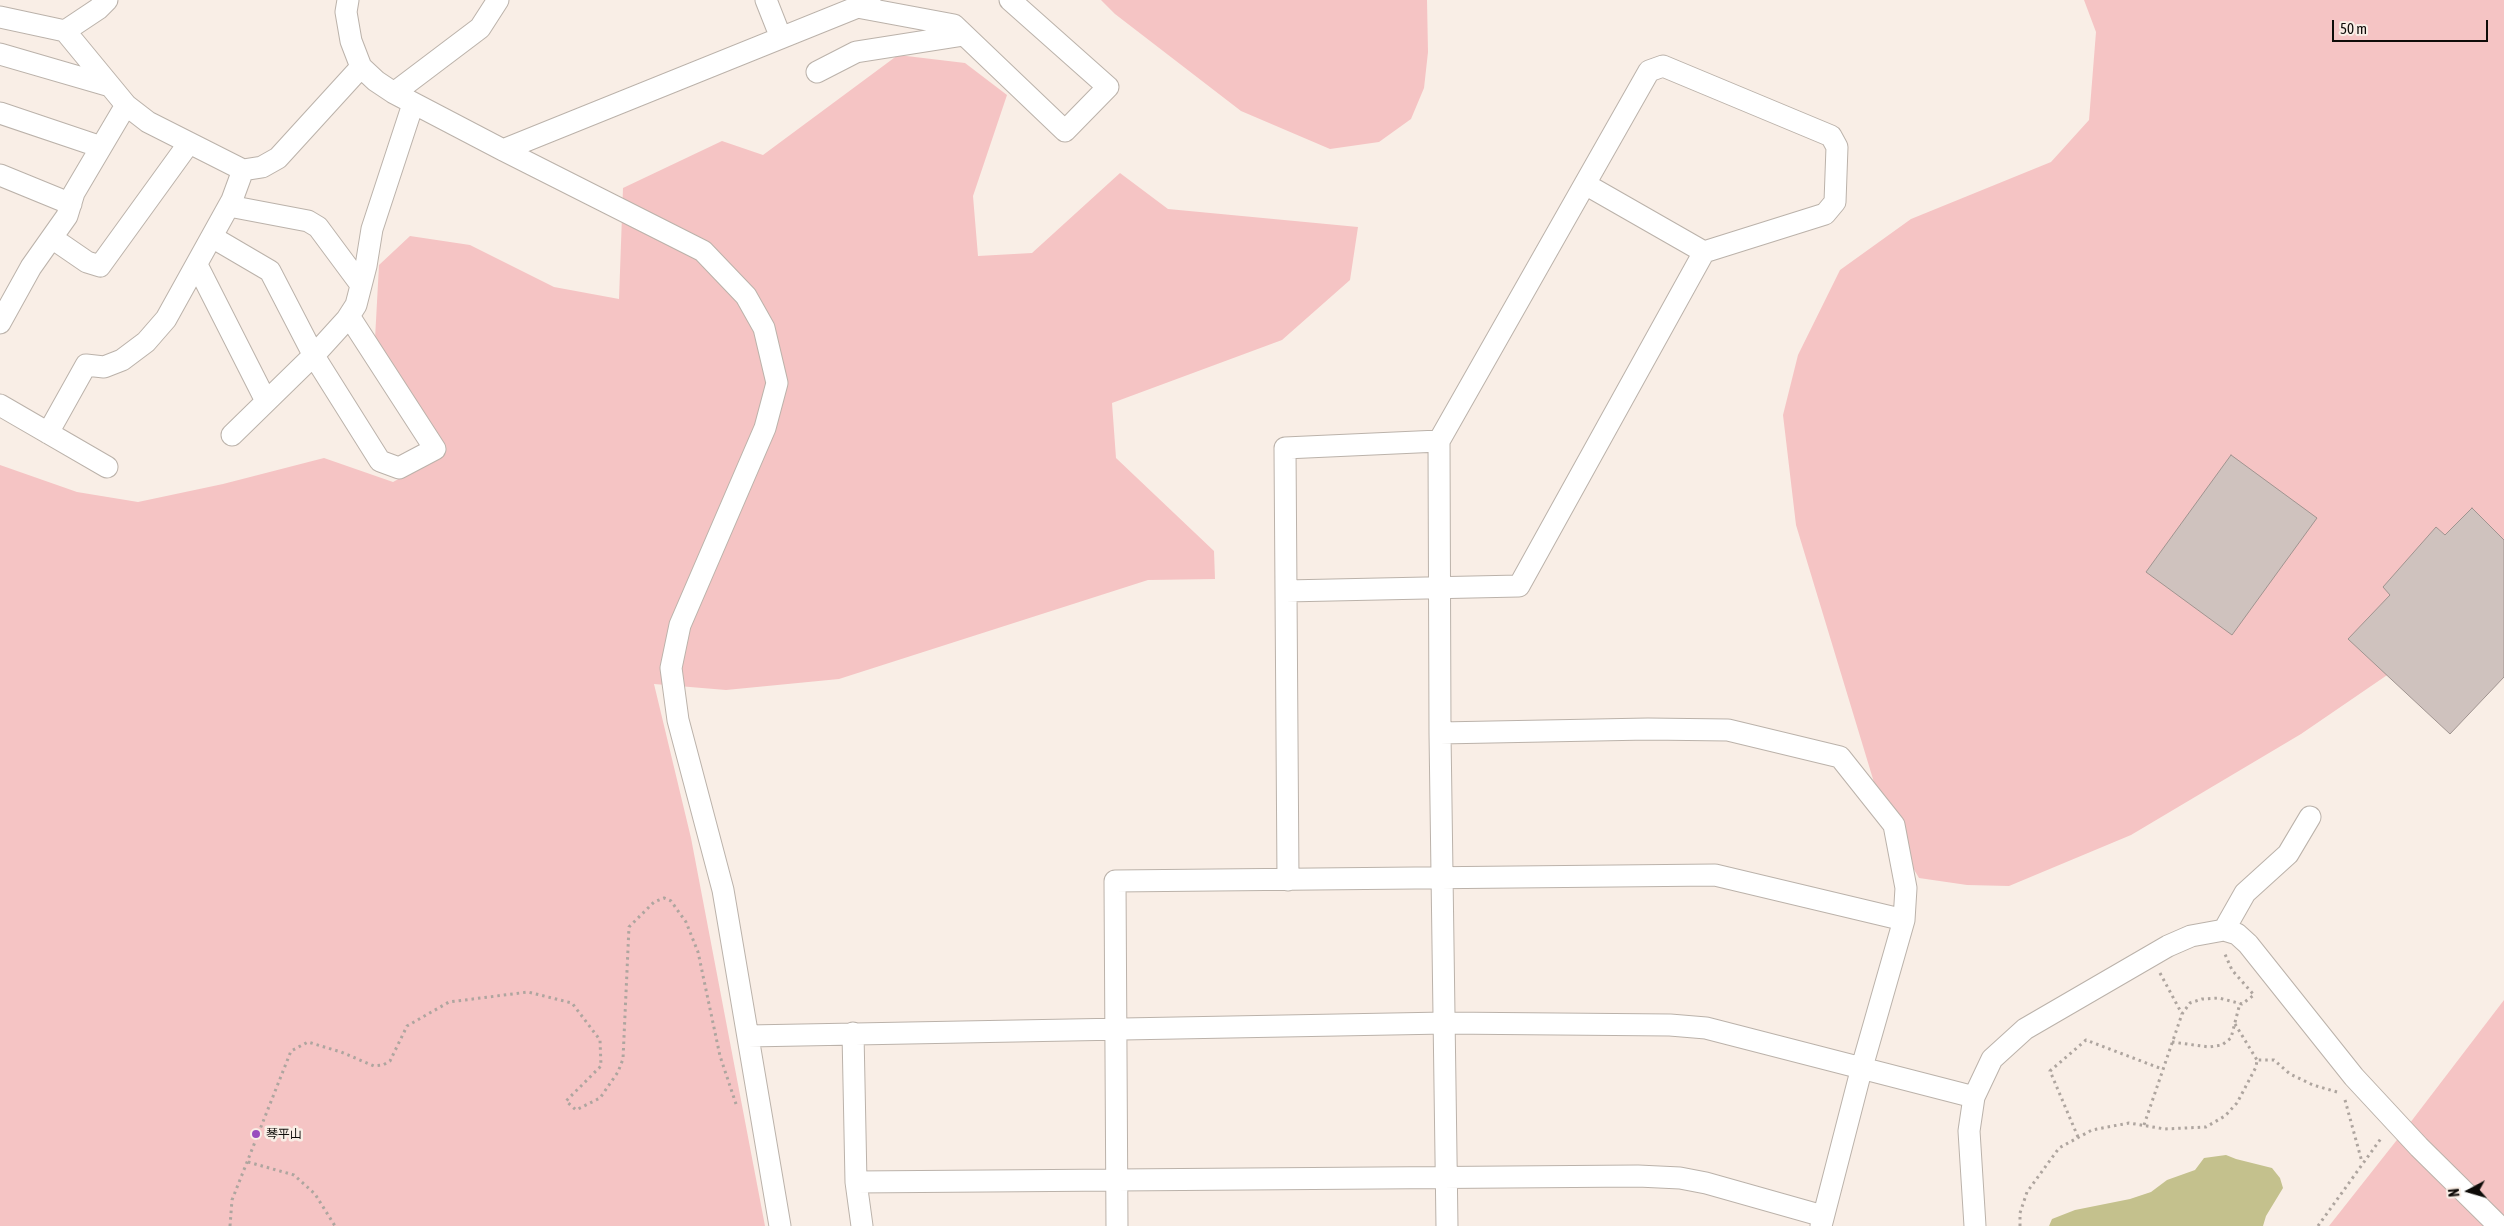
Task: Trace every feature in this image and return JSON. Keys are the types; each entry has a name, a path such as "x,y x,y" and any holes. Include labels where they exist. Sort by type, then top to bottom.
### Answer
{"street":[{"path":"66,31 108,0"},
{"path":"348,0 346,12 350,41 360,67 394,93 413,104 703,251 746,296 764,328 777,383 765,428 680,625 671,668 678,720 723,890 780,1226"},
{"path":"394,93 480,28 498,0"},
{"path":"766,0 781,38"},
{"path":"502,150 866,4 954,25 1065,130 1108,87 1010,0"},
{"path":"0,17 66,31 126,104 148,122 243,170 262,167 278,158 360,67"},
{"path":"817,72 856,52 964,35"},
{"path":"0,54 110,86"},
{"path":"1286,591 1440,588 1520,586 1704,252 1825,214 1835,202 1837,147 1831,136 1663,66 1649,71 1439,441 1440,588 1440,733 1448,1226"},
{"path":"0,323 32,267 67,216 74,193 126,104"},
{"path":"232,435 314,356 349,316 356,305 372,228 413,104"},
{"path":"0,113 101,147"},
{"path":"52,238 87,262 100,266 189,143"},
{"path":"48,433 86,365 104,367 122,360 146,342 166,319 229,206 243,170"},
{"path":"0,175 71,204"},
{"path":"1585,184 1704,252"},
{"path":"229,206 308,221 318,227 361,285"},
{"path":"212,237 270,271 314,356 380,461 398,468 435,448 349,316"},
{"path":"197,265 266,401"},
{"path":"0,405 107,467"},
{"path":"1288,880 1285,448 1439,441"},
{"path":"856,1182 1638,1176 1680,1178 1822,1221 1862,1067 1904,920 1906,888 1894,825 1840,757 1728,730 1648,729 1440,733"},
{"path":"2224,930 2245,893 2288,854 2310,817"},
{"path":"1117,1226 1115,881 1714,875 1904,920"},
{"path":"1975,1226 1969,1131 1974,1097 1992,1059 2025,1029 2151,956 2191,936 2224,930 2237,934 2248,944 2354,1076 2395,1121 2499,1226"},
{"path":"748,1036 1445,1023 1670,1025 1706,1028 1974,1097"},
{"path":"853,1033 856,1182 862,1226"}],"path":[{"path":"230,1226 232,1200 291,1051 308,1042 341,1052 374,1066 383,1065 390,1061 407,1026 449,1002 528,992 572,1003 600,1040 601,1066 566,1101 576,1110 600,1098 618,1072 623,1059 629,927 654,902 664,898 671,901 686,922 698,952 720,1056 737,1109"},
{"path":"2144,1125 2182,1014 2190,1003 2202,999 2219,998 2240,1003 2254,995 2232,970 2224,952 2224,930"},
{"path":"2151,956 2182,1014"},
{"path":"2172,1042 2209,1047 2222,1045 2231,1038 2240,1003"},
{"path":"2020,1226 2020,1213 2031,1185 2059,1148 2078,1137 2092,1130 2129,1123 2165,1130 2206,1127 2225,1116 2237,1103 2256,1067 2257,1060 2235,1024"},
{"path":"2078,1137 2050,1071 2086,1040 2162,1069"},
{"path":"2257,1060 2274,1060 2290,1074 2313,1085 2334,1090 2345,1098 2362,1162"},
{"path":"2318,1226 2362,1162 2395,1121"},
{"path":"248,1162 294,1175 315,1194 335,1226"}],"shaded area":[{"path":"1101,0 1427,0 1428,52 1424,88 1411,119 1379,142 1330,149 1241,111 1115,14"},
{"path":"2084,0 2504,0 2504,618 2434,643 2301,734 2131,835 2009,886 1967,885 1919,878 1886,822 1796,525 1783,415 1798,355 1840,270 1911,219 2051,162 2089,120 2096,32"},
{"path":"898,55 965,63 1007,95 973,196 978,256 1032,253 1120,173 1168,209 1358,227 1350,280 1282,340 1112,403 1116,458 1214,551 1215,579 1148,580 839,679 726,690 654,684 691,838 765,1226 0,1226 0,465 77,492 138,502 223,484 324,458 393,482 446,453 375,339 379,265 410,236 470,245 554,287 619,299 623,188 722,141 763,155"},
{"path":"2504,1000 2504,1226 2329,1226 2400,1136"},
{"path":"2226,1155 2272,1168 2280,1178 2283,1188 2266,1216 2263,1226 2049,1226 2052,1219 2075,1210 2130,1199 2151,1192 2167,1180 2195,1170 2204,1158"}],"building":[{"path":"2231,455 2317,518 2232,635 2146,572"},
{"path":"2472,508 2504,540 2504,677 2450,734 2348,639 2390,595 2383,587 2436,527 2445,535"}],"place":[{"name":"琴平山","path":"256,1134"}]}
